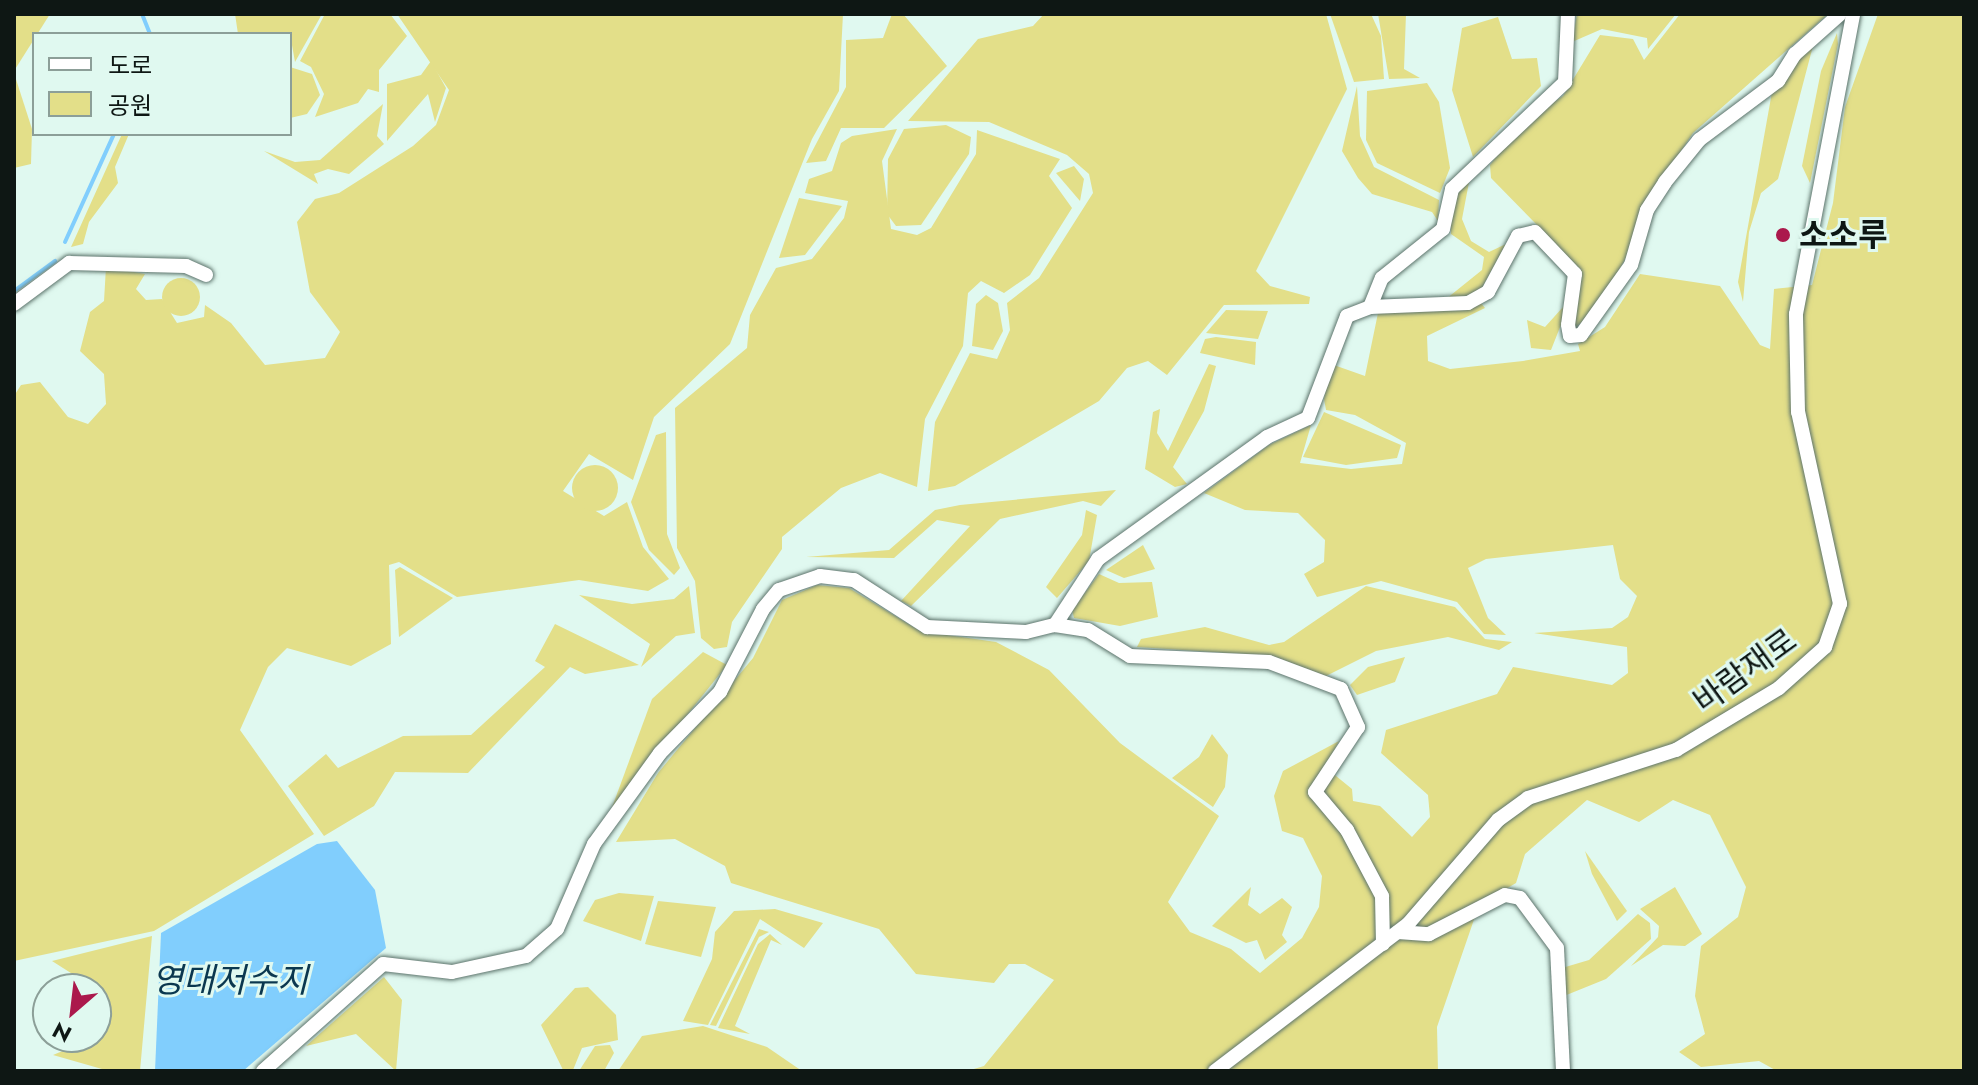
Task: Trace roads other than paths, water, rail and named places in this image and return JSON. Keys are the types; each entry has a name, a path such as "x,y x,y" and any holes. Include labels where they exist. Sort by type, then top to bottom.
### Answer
{"street":[{"path":"1370,307 1382,278 1443,229 1452,189 1565,82 1568,14"},
{"path":"1055,625 1098,559 1267,437 1308,418 1332,342 1347,316 1370,307 1468,303 1488,292 1518,236 1535,232 1575,274 1568,325 1570,336 1581,335 1631,265 1647,210 1665,182 1699,140 1778,81 1810,37 1840,14"},
{"name":"바람재로","path":"1215,1071 1398,932 1498,820 1528,798 1676,750 1779,688 1825,647 1840,604 1798,412 1796,314 1853,14"},
{"path":"14,304 69,263 186,266 206,275"},
{"path":"263,1071 383,964 452,972 526,956 557,929 594,844 660,753 720,692 779,590 820,576 854,580 927,627 1026,632 1055,625 1088,630 1130,656 1269,662 1341,689 1358,727 1315,792 1347,830 1382,896 1383,944"},
{"path":"1398,932 1429,934 1505,895 1520,898 1557,948 1563,1071"}],"water":[{"name":"영대저수지","path":"337,841 375,890 386,948 243,1071 155,1071 161,933 317,844"}],"waterway":[{"path":"142,14 149,32"},
{"path":"65,242 113,136"},
{"path":"14,291 55,261"}],"place":[{"name":"소소루","path":"1783,235"}]}
